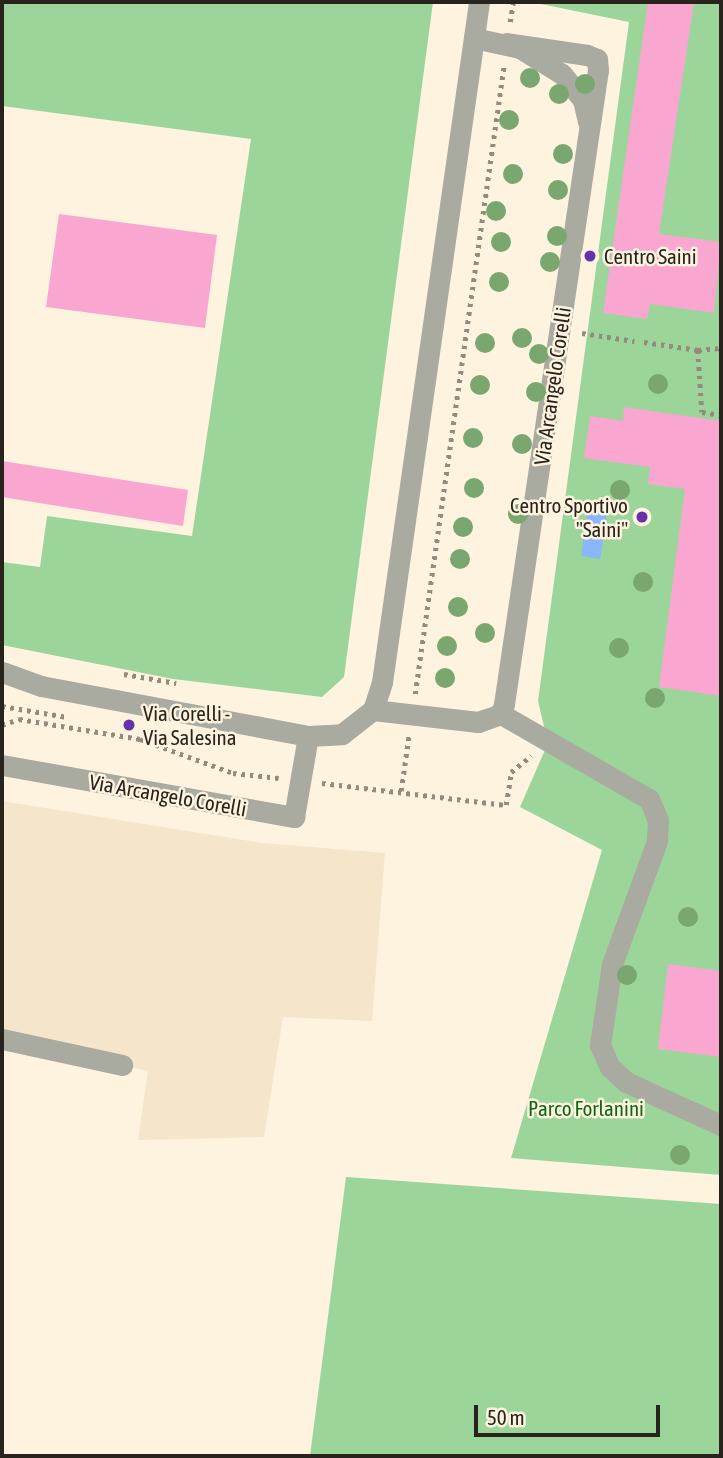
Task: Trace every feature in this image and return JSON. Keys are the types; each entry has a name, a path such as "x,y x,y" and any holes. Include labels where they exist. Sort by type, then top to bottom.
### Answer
{"street":[{"path":"2,672 41,686 308,736 342,734 373,710 382,682 479,2"},
{"name":"Via Arcangelo Corelli","path":"474,38 507,43 562,74 583,100 590,127 500,714"},
{"path":"507,43 597,59 590,127"},
{"path":"2,690 41,686"},
{"path":"373,710 478,722 500,714 649,799 658,820 657,841 631,904 602,1016 600,1045 610,1068 626,1082 721,1125"},
{"name":"Via Arcangelo Corelli","path":"2,765 294,817 308,736"},
{"path":"2,1039 122,1065"}],"path":[{"path":"417,680 513,2"},
{"path":"560,330 634,341"},
{"path":"644,342 698,350 721,348"},
{"path":"698,350 702,412 721,415"},
{"path":"124,674 176,682"},
{"path":"2,706 79,719"},
{"path":"2,725 19,719 140,739 233,773 506,805 511,772 548,743"},
{"path":"401,791 409,737"}],"shaded area":[{"path":"2,801 262,843 385,853 372,1021 283,1017 264,1137 138,1140 148,1071 2,1039"}],"green space":[{"path":"2,2 433,2 344,677 322,697 173,679 2,645 2,562 40,567 47,516 192,536 251,139 2,106"},
{"name":"Centro Sportivo \"Saini\"","path":"531,2 721,2 721,1175 511,1158 602,850 520,807 548,743 538,701 629,22"},
{"path":"346,1177 721,1204 721,1456 310,1456"}],"water":[{"path":"588,506 608,508 600,559 581,556"}],"building":[{"path":"648,2 694,2 659,234 721,242 714,313 650,304 647,319 603,313"},
{"path":"59,214 217,235 205,328 46,307"},
{"path":"624,407 721,421 721,696 659,687 685,489 648,484 650,467 584,458 590,416 623,421"},
{"path":"2,461 188,490 183,526 2,497"},
{"path":"668,964 721,971 721,1057 658,1049"}],"place":[{"name":"Centro Saini","path":"590,256"},
{"name":"Centro Sportivo \"Saini\"","path":"642,517"},
{"name":"Via Corelli - Via Salesina","path":"129,725"}],"park label":[{"name":"Parco Forlanini","path":"586,1108"}]}
